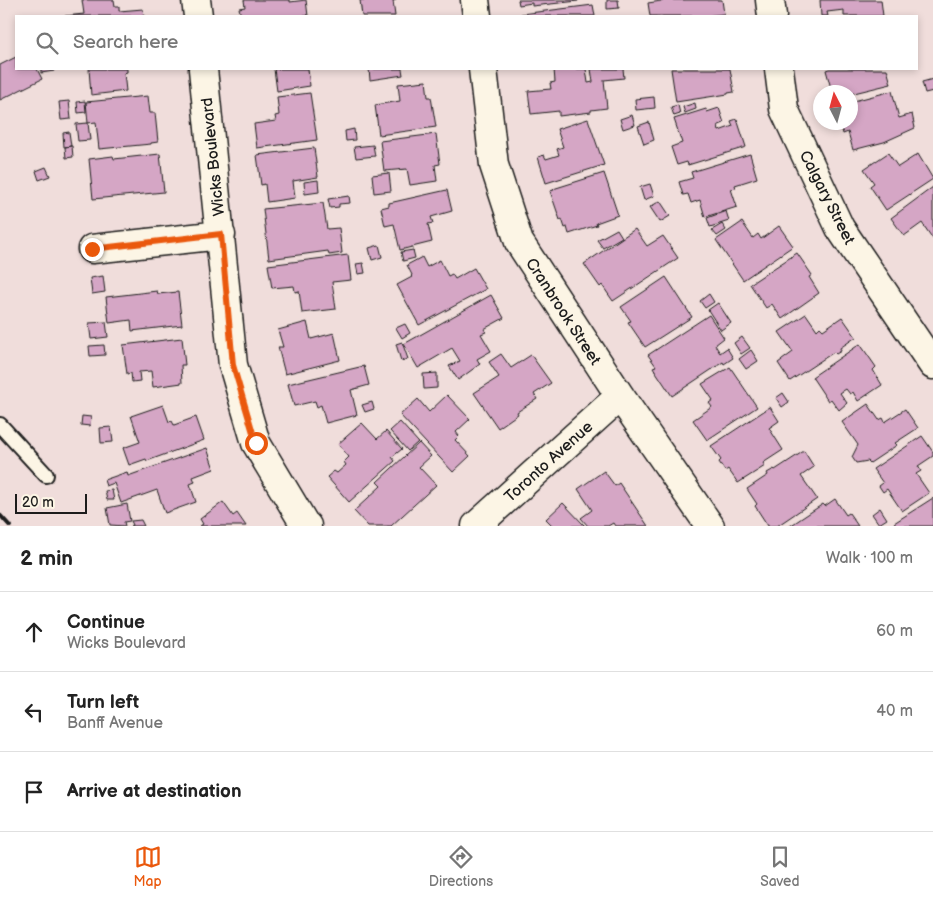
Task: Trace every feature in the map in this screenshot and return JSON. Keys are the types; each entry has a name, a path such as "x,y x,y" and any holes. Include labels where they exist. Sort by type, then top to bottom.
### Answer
{"street":[{"path":"196,0 198,15"},
{"path":"475,0 477,15"},
{"path":"770,0 772,15"},
{"name":"Wicks Boulevard","path":"203,70 233,365 256,443 307,526"},
{"name":"Cranbrook Street","path":"483,70 494,165 519,242 620,396 710,526"},
{"name":"Calgary Street","path":"779,70 784,109 840,228 933,365"},
{"path":"92,249 221,234"},
{"name":"Toronto Avenue","path":"476,526 620,396"}],"lane":[{"path":"0,425 46,475"}],"building":[{"path":"82,0 114,0 115,6 119,6 119,11 143,9 144,15 74,15 84,14"},
{"path":"244,0 290,0 290,2 306,0 308,15 241,15 239,8 245,7"},
{"path":"360,0 396,0 393,1 395,15 362,15"},
{"path":"518,0 578,1 532,6 532,3 519,5"},
{"path":"607,0 618,0 619,8 607,9"},
{"path":"722,0 724,14 650,15 648,3"},
{"path":"820,0 881,0 883,15 844,15 844,10 827,12 828,15 821,15"},
{"path":"593,5 595,15 521,15"},
{"path":"15,58 15,70 38,70 42,79 0,100 0,65"},
{"path":"41,70 54,70 54,71 41,73"},
{"path":"89,70 127,70 124,73 126,91 91,95"},
{"path":"274,70 308,70 310,86 277,91"},
{"path":"369,70 402,70 403,75 370,80"},
{"path":"554,70 586,70 588,83 593,82 591,70 623,70 624,78 604,80 607,108 559,116 559,111 531,114 528,91 551,89 550,83 555,82"},
{"path":"671,70 730,70 734,92 676,102"},
{"path":"826,70 887,70 891,84 858,92 858,85 830,85"},
{"path":"933,79 933,91 925,93 922,82"},
{"path":"426,81 436,127 379,135 375,105 400,101 398,84"},
{"path":"892,91 899,118 912,114 915,128 884,142 853,150 848,132 843,134 842,130 858,130 858,100"},
{"path":"310,93 317,140 257,148 254,124 276,121 275,116 279,115 277,97"},
{"path":"148,96 150,113 155,113 158,142 99,149 96,122 88,123 86,102"},
{"path":"654,97 655,108 636,110 635,99"},
{"path":"69,101 71,119 61,120 59,102"},
{"path":"85,101 86,112 78,113 77,102"},
{"path":"695,103 696,109 685,113 683,107"},
{"path":"678,105 680,114 674,116 671,107"},
{"path":"719,108 724,123 717,126 719,131 733,126 731,121 737,119 746,147 688,165 687,162 677,165 671,147 682,143 674,119 706,109 707,112"},
{"path":"632,115 635,125 623,129 620,119"},
{"path":"588,119 604,165 546,183 538,157 544,155 546,159 559,155 557,149 563,147 557,129"},
{"path":"649,122 654,140 644,144 638,126"},
{"path":"88,123 90,140 78,141 76,124"},
{"path":"354,129 355,140 346,141 345,131"},
{"path":"69,132 71,146 64,147 63,133"},
{"path":"436,134 440,164 435,165 437,181 410,185 407,169 384,171 380,141"},
{"path":"373,145 375,156 356,158 354,147"},
{"path":"72,146 73,157 66,158 65,147"},
{"path":"314,148 318,177 293,181 295,198 267,202 265,184 261,185 257,155"},
{"path":"888,153 898,167 918,154 933,179 886,210 870,186 874,183 864,169"},
{"path":"160,154 164,192 93,199 89,159 113,156 114,159"},
{"path":"750,154 757,178 735,185 736,188 731,189 737,207 705,217 700,200 691,203 688,194 683,195 679,182 693,178 691,172"},
{"path":"46,167 50,176 39,180 36,171"},
{"path":"389,173 391,191 374,193 372,175"},
{"path":"604,173 618,215 596,223 597,225 569,234 562,219 560,220 550,191"},
{"path":"318,180 319,192 305,194 304,182"},
{"path":"650,184 654,196 644,200 640,187"},
{"path":"933,187 933,239 922,223 904,236 891,218"},
{"path":"447,190 452,211 431,217 433,223 428,224 432,242 400,250 394,224 385,226 381,208 389,206 389,203"},
{"path":"349,196 350,203 339,204 339,207 330,208 328,199"},
{"path":"660,201 670,216 660,222 650,207"},
{"path":"323,203 327,229 339,228 342,253 329,255 328,251 269,259 263,209"},
{"path":"726,211 729,221 710,227 707,218"},
{"path":"742,222 753,238 758,234 761,239 779,226 793,246 743,280 716,240"},
{"path":"722,224 726,230 717,236 712,230"},
{"path":"617,229 622,237 603,248 597,240"},
{"path":"635,229 647,246 663,236 678,258 613,301 602,285 600,287 584,264"},
{"path":"379,245 382,257 372,260 369,248"},
{"path":"413,250 415,258 403,261 401,252"},
{"path":"797,253 812,275 809,277 819,293 782,319 772,304 766,308 750,284"},
{"path":"348,255 351,280 332,282 336,309 302,313 299,291 295,292 294,286 272,288 268,265"},
{"path":"422,257 427,267 440,260 448,276 452,274 455,279 474,268 486,289 419,325 397,285 412,277 407,265"},
{"path":"363,263 365,273 358,274 356,264"},
{"path":"103,276 105,292 92,294 90,278"},
{"path":"666,277 692,317 645,347 628,322 631,321 621,307"},
{"path":"157,291 158,294 178,292 182,325 132,331 131,320 109,323 106,297"},
{"path":"709,294 714,302 705,308 700,301"},
{"path":"491,295 504,318 484,329 486,332 481,334 491,351 477,359 480,364 458,380 449,366 460,361 452,348 418,368 404,344"},
{"path":"718,303 731,323 721,330 708,310"},
{"path":"806,314 817,330 820,327 823,330 842,317 856,337 840,348 841,351 836,354 834,352 790,381 778,363 793,352 779,332"},
{"path":"709,315 724,338 715,345 720,353 727,348 733,358 724,364 723,362 672,396 653,367 656,366 648,355"},
{"path":"106,322 108,337 91,339 89,323"},
{"path":"307,322 311,339 334,333 340,360 285,374 278,347 283,347 278,330"},
{"path":"405,324 410,333 402,338 396,328"},
{"path":"742,337 750,348 741,354 734,343"},
{"path":"182,338 185,365 181,365 182,383 153,387 151,371 139,372 140,381 132,382 131,373 127,374 123,345"},
{"path":"402,342 408,359 401,361 396,344"},
{"path":"860,344 876,367 873,370 882,385 858,401 853,392 850,394 846,389 840,393 847,403 839,410 831,399 828,401 812,377"},
{"path":"104,345 105,355 90,356 89,346"},
{"path":"751,350 758,361 746,369 739,359"},
{"path":"501,354 511,368 531,355 551,383 534,394 537,399 517,412 518,414 498,428 474,393 499,377 489,362"},
{"path":"364,366 369,385 351,390 357,415 326,423 321,405 317,407 315,401 294,406 288,384"},
{"path":"730,367 757,407 707,440 693,420 712,407 709,403 713,400 702,384"},
{"path":"437,373 437,388 424,389 423,374"},
{"path":"783,393 789,402 782,407 776,398"},
{"path":"447,395 470,419 456,432 459,436 455,440 470,456 453,472 400,415 418,399 429,412"},
{"path":"372,402 374,409 365,412 362,405"},
{"path":"868,404 879,420 883,418 885,422 905,409 918,428 870,463 868,461 856,463 852,457 858,445 842,422"},
{"path":"163,405 169,422 172,421 174,425 196,417 204,440 147,461 146,459 129,465 123,448 140,442 131,416"},
{"path":"770,407 779,421 769,428 783,450 763,463 765,466 738,483 728,469 725,471 719,462 721,460 711,446"},
{"path":"82,416 91,417 90,426 81,425"},
{"path":"400,422 418,442 408,451 390,431"},
{"path":"362,423 377,439 386,431 402,449 392,457 395,461 349,502 327,477 334,471 337,473 346,465 344,462 349,457 338,444"},
{"path":"111,427 113,442 101,443 100,428"},
{"path":"922,436 933,452 933,456 918,466 921,471 916,474 929,493 902,511 887,489 883,492 879,486 883,483 873,469"},
{"path":"419,443 431,456 419,467 436,485 391,526 368,526 354,511 381,486 377,482"},
{"path":"207,448 214,469 193,477 195,482 190,484 196,502 165,513 157,490 121,503 114,483 106,486 104,480 127,472 128,476"},
{"path":"804,451 814,467 801,476 817,499 777,526 768,526 747,489 768,475 767,473 775,470"},
{"path":"604,471 615,486 619,483 648,526 615,526 613,523 608,526 588,526 581,518 592,510 578,489"},
{"path":"112,490 114,500 107,500 105,491"},
{"path":"933,498 933,526 896,526 894,523"},
{"path":"835,499 846,515 849,513 858,526 790,526 823,504 825,506"},
{"path":"223,502 233,516 237,513 246,526 200,526 203,524 200,519"},
{"path":"563,503 585,526 553,526 546,519"},
{"path":"127,504 130,521 124,522 125,526 110,525 107,508"},
{"path":"880,508 887,519 879,524 872,514"},
{"path":"141,520 144,526 131,526 133,525 131,521"}],"railway":[{"path":"0,515 10,526"}],"route":[{"path":"92,249 221,234 233,365 256,443"}]}
